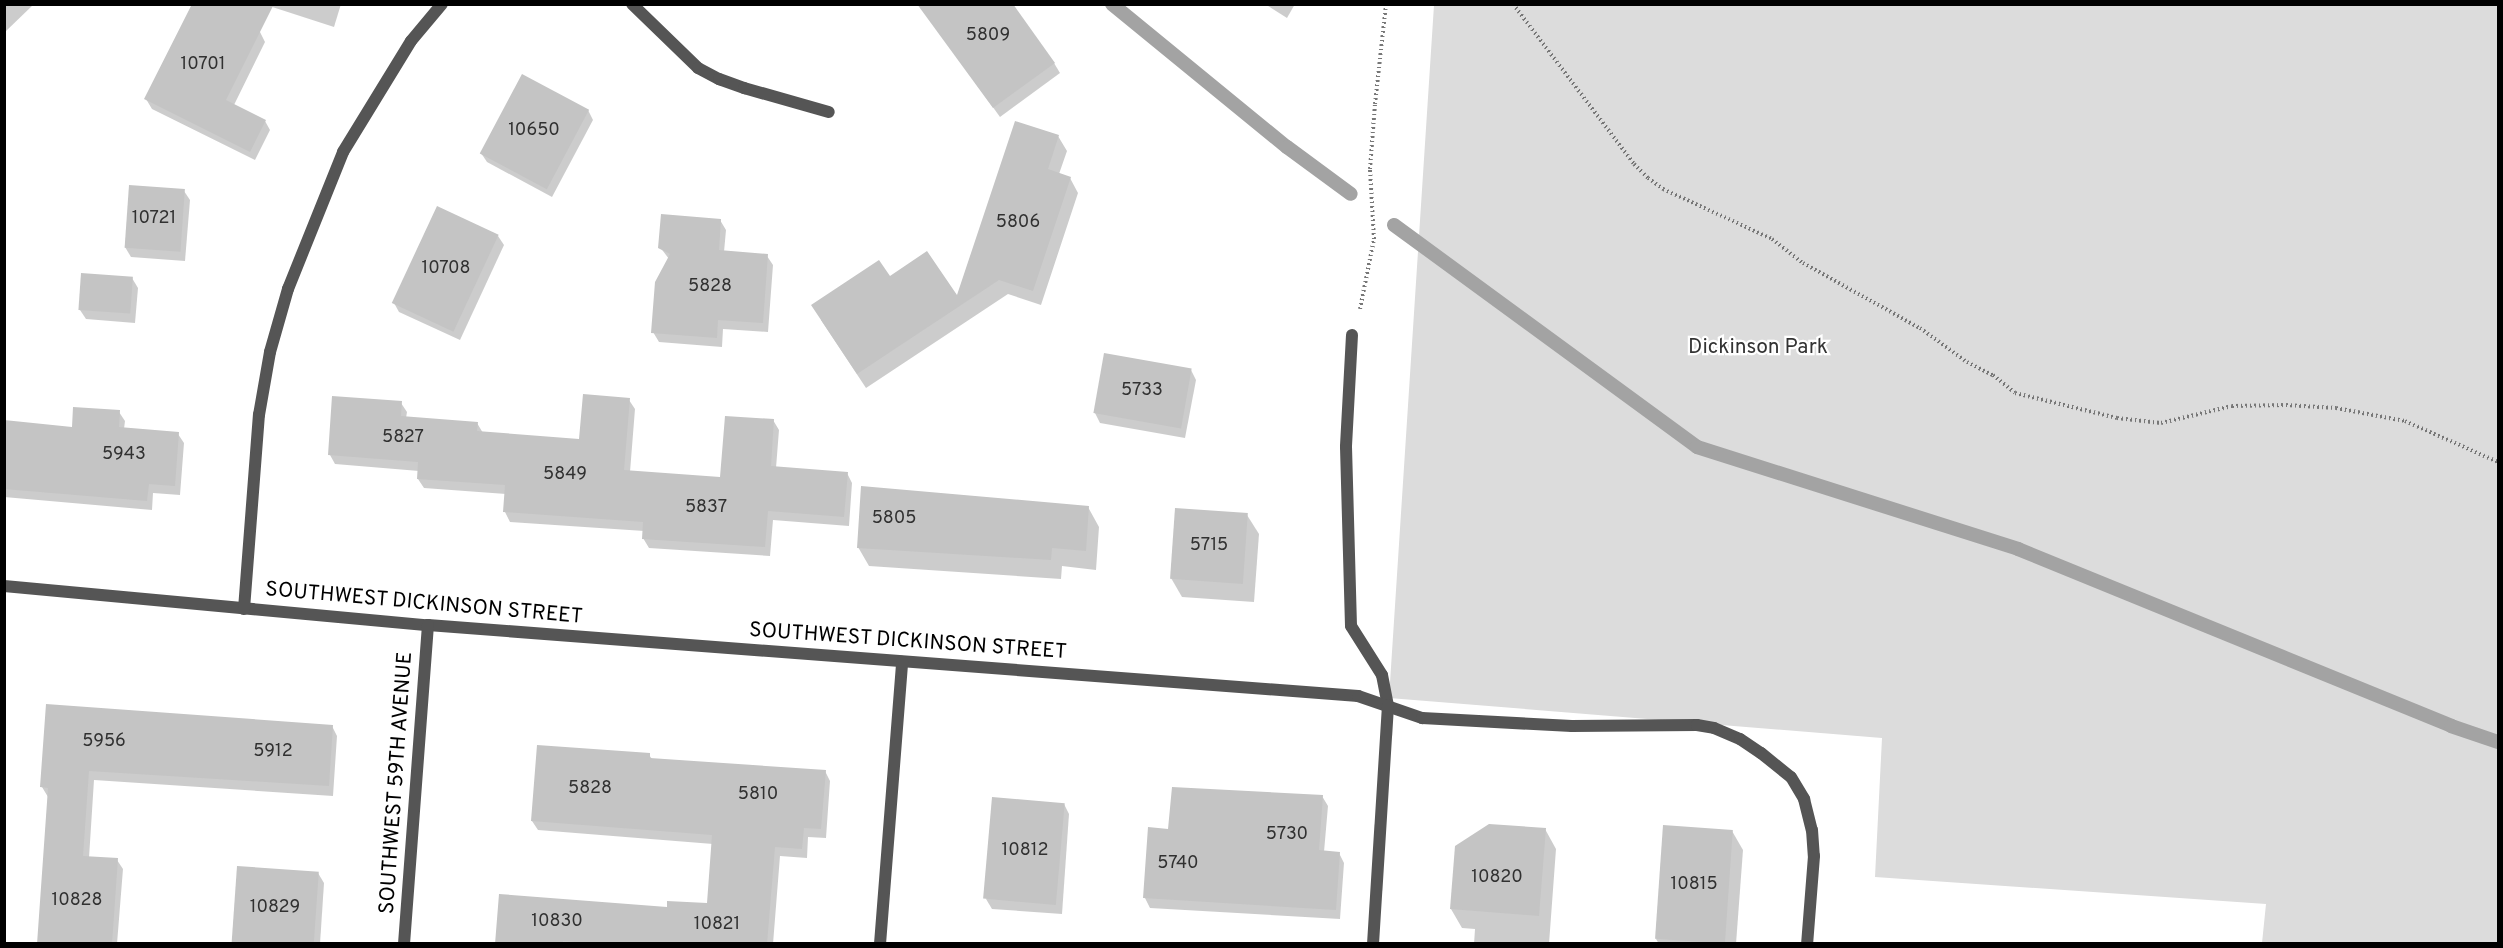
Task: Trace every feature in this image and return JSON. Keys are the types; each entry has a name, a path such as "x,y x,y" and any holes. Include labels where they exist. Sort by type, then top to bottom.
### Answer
{"street":[{"path":"244,609 251,486 259,415 270,352 288,289 343,152 411,41 442,4"},
{"path":"632,4 698,68 744,88 829,112"},
{"path":"1352,335 1346,447 1351,626 1382,675 1388,705 1373,944"},
{"name":"SOUTHWEST DICKINSON STREET","path":"4,586 428,625 1358,696 1422,718 1572,726 1696,725 1714,728 1740,739 1791,777 1804,799 1812,830 1814,856 1807,944"},
{"name":"SOUTHWEST 59TH AVENUE","path":"404,944 428,625"},
{"path":"880,944 902,662"}],"path":[{"path":"1352,335 1365,292 1374,239 1371,169 1374,104 1386,4"},
{"path":"1513,4 1648,178 1664,189 1772,239 1803,263 1920,328 1968,362 1993,375 2015,393 2117,418 2161,423 2232,406 2286,405 2346,410 2405,422 2499,462"}],"green space":[{"name":"Dickinson Park","path":"1434,5 2498,5 2498,943 2262,943 2266,904 1875,877 1882,738 1389,698"}],"building":[{"path":"192,4 274,4 226,100 266,120 250,152 144,99"},
{"path":"917,4 1013,4 1055,63 993,108"},
{"path":"522,74 589,110 547,189 480,153"},
{"path":"1015,121 1059,135 1048,169 1071,177 1033,291 999,280 857,374 811,305 879,260 890,276 927,251 957,295"},
{"path":"129,185 185,189 180,252 125,248"},
{"path":"437,206 499,235 453,332 392,303"},
{"path":"661,214 721,219 719,250 768,254 763,323 718,320 717,338 651,333 655,282 670,254 658,248"},
{"path":"81,273 133,277 130,314 78,310"},
{"path":"1104,353 1192,368 1181,429 1093,413"},
{"path":"583,394 630,398 624,470 720,477 725,416 774,419 771,466 848,472 844,517 768,511 765,547 642,539 643,522 503,512 505,485 417,479 418,462 328,455 332,396 402,401 401,416 478,422 477,431 579,439"},
{"path":"73,407 120,410 119,427 179,432 175,486 149,484 147,501 4,489 4,420 72,427"},
{"path":"861,486 1089,506 1086,551 1052,548 1051,560 857,548"},
{"path":"1175,508 1248,513 1243,584 1170,579"},
{"path":"46,704 333,725 329,786 89,771 83,856 118,858 112,944 37,944 48,788 40,787"},
{"path":"537,745 650,753 650,758 826,770 821,829 804,828 802,849 775,847 767,944 602,944 563,941 563,944 495,944 499,894 667,907 667,901 707,903 712,835 531,821"},
{"path":"1172,787 1323,795 1319,850 1340,852 1336,910 1143,898 1148,827 1168,829"},
{"path":"992,797 1065,803 1056,905 983,899"},
{"path":"1489,824 1546,828 1539,916 1450,909 1455,846"},
{"path":"1663,825 1733,830 1725,944 1655,939"},
{"path":"237,866 319,872 314,944 232,944"}],"waterway":[{"path":"1112,4 1287,147 1351,194"},
{"path":"1394,225 1697,447 2018,549 2451,726 2498,742"}]}
